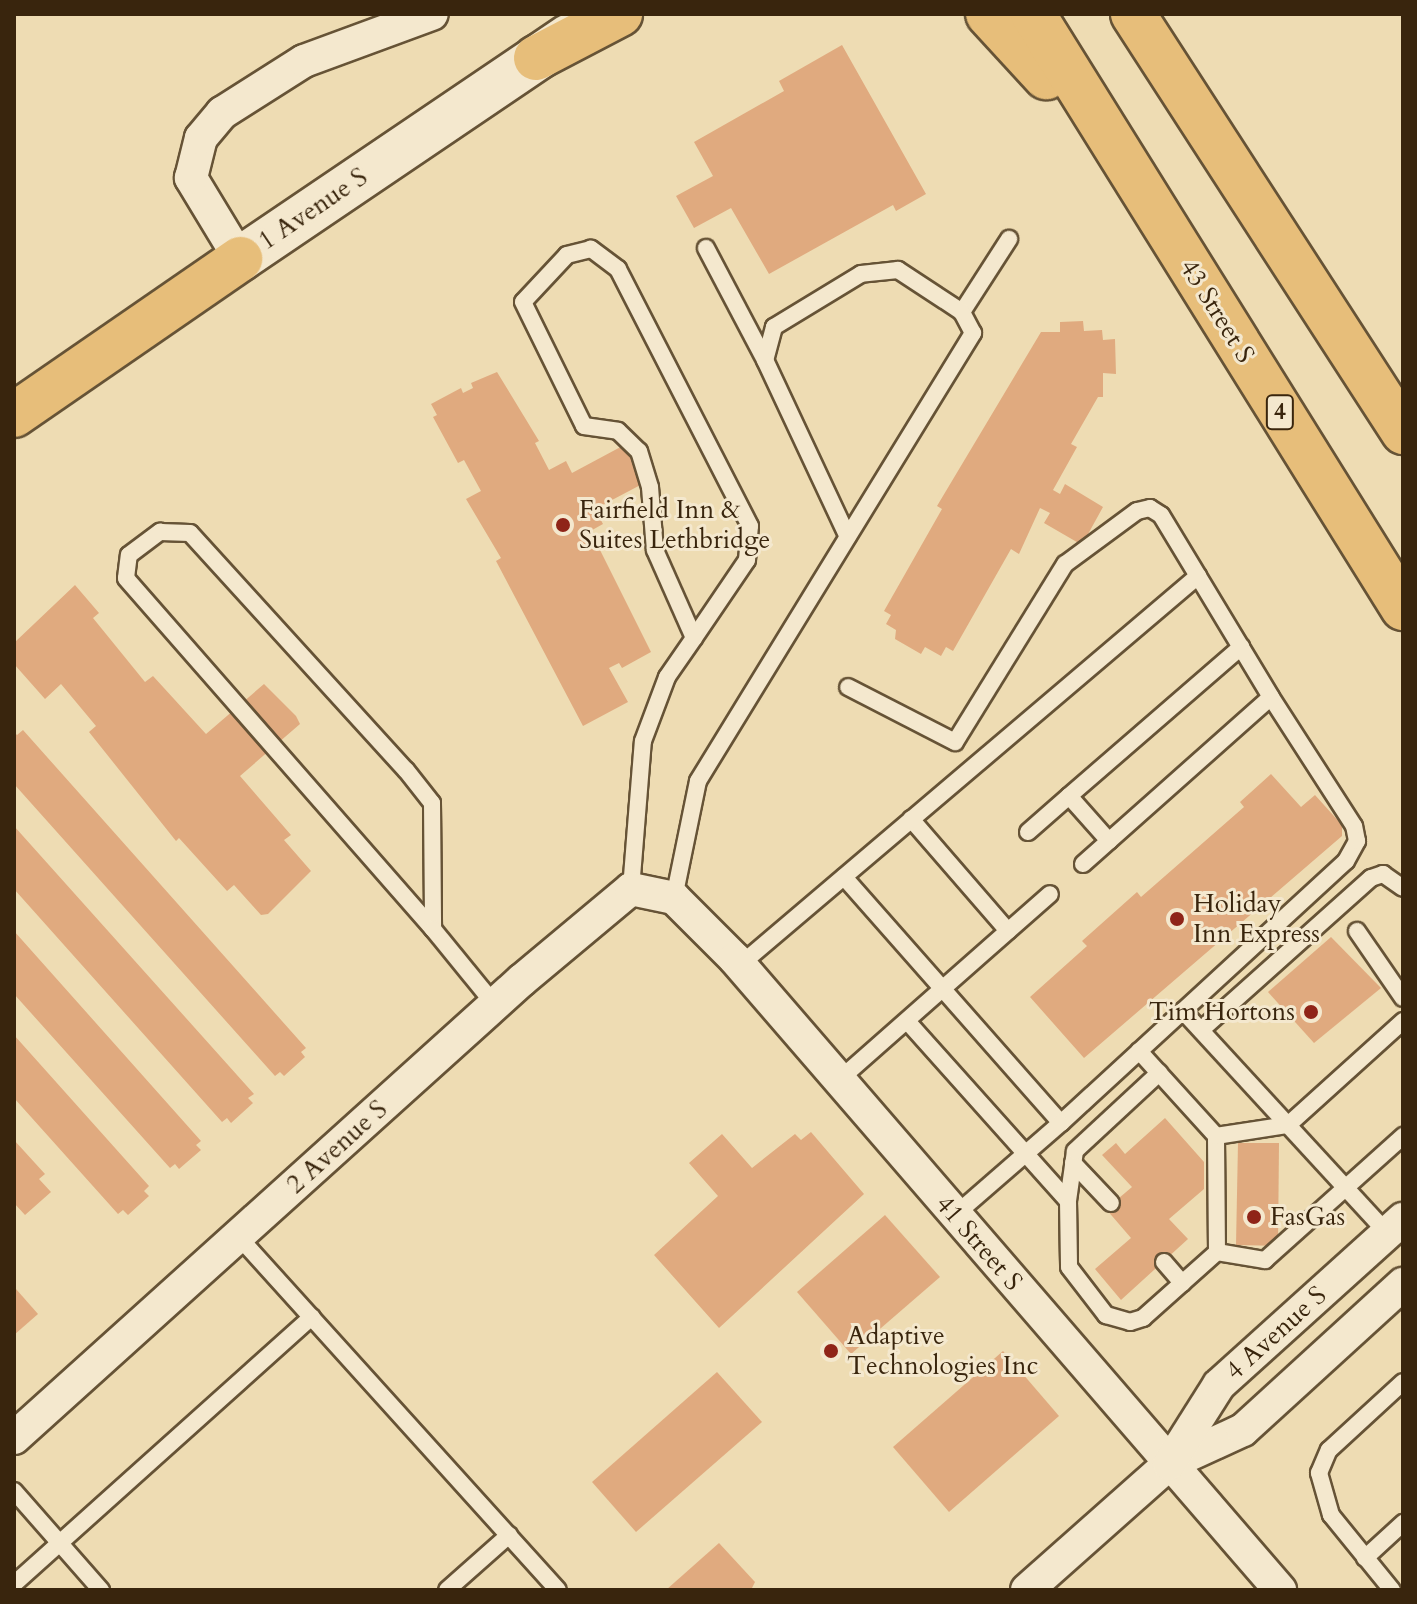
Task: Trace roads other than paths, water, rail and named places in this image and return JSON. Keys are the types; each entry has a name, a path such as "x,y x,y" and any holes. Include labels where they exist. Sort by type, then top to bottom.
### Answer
{"highway":[{"path":"536,58 620,14"},
{"path":"988,14 1016,40 1158,217"},
{"name":"43 Street S","path":"1033,14 1403,608"},
{"path":"1133,14 1403,432"},
{"path":"1141,14 1168,67"},
{"path":"14,415 240,259"}],"main road":[{"name":"1 Avenue S","path":"240,259 601,14"}],"street":[{"name":"1 Avenue S","path":"240,259 191,178 201,138 222,113 304,61 432,14"},
{"path":"631,889 674,898"},
{"name":"2 Avenue S","path":"17,1429 495,1005 631,889"},
{"name":"41 Street S","path":"674,898 740,965 1280,1590"},
{"name":"4 Avenue S","path":"1027,1590 1169,1464 1219,1385 1395,1226"},
{"name":"4 Avenue S","path":"1169,1464 1243,1430 1403,1284"}],"lane":[{"path":"962,312 1009,239"},
{"path":"706,248 765,360 848,537"},
{"path":"631,889 643,741 667,677 694,638 747,560 750,526 618,269 591,249 567,255 523,302 584,426 618,431 639,451 650,487 655,550 694,638"},
{"path":"674,898 698,781 973,333 962,312 898,270 861,274 774,327 765,360"},
{"path":"955,742 1065,564 1137,511 1150,508 1161,515 1271,697 1354,826 1357,841 1346,861 1061,1123 955,1215"},
{"path":"433,929 432,803 406,770 190,533 160,532 129,555 126,578 433,929 495,1005"},
{"path":"740,965 1198,576"},
{"path":"1028,832 1241,647"},
{"path":"848,687 955,742 976,765"},
{"path":"1083,864 1271,697"},
{"path":"1069,796 1109,841"},
{"path":"911,819 1008,931"},
{"path":"1201,1030 1371,878 1383,874 1403,888"},
{"path":"844,877 1061,1123"},
{"path":"839,1080 1050,894"},
{"path":"1357,931 1403,998"},
{"path":"1183,1011 1345,1187 1395,1226"},
{"path":"907,1021 1068,1201"},
{"path":"1216,1136 1288,1125 1403,1021"},
{"path":"1139,1051 1159,1073 1216,1136 1217,1252 1136,1322 1106,1315 1069,1267 1068,1201 1075,1151 1159,1073"},
{"path":"1217,1252 1265,1260 1403,1136"},
{"path":"1073,1163 1111,1203"},
{"path":"238,1236 558,1590"},
{"path":"1164,1262 1182,1283"},
{"path":"14,1584 312,1317"},
{"path":"1392,1590 1331,1515 1319,1473 1329,1450 1403,1382"},
{"path":"14,1491 101,1590"},
{"path":"1365,1558 1403,1523"},
{"path":"447,1590 509,1535"}],"place":[{"name":"Fairfield Inn & Suites Lethbridge","path":"563,525"},
{"name":"Holiday Inn Express","path":"1177,919"},
{"name":"Tim Hortons","path":"1311,1012"},
{"name":"FasGas","path":"1254,1217"},
{"name":"Adaptive Technologies Inc","path":"831,1351"}]}
